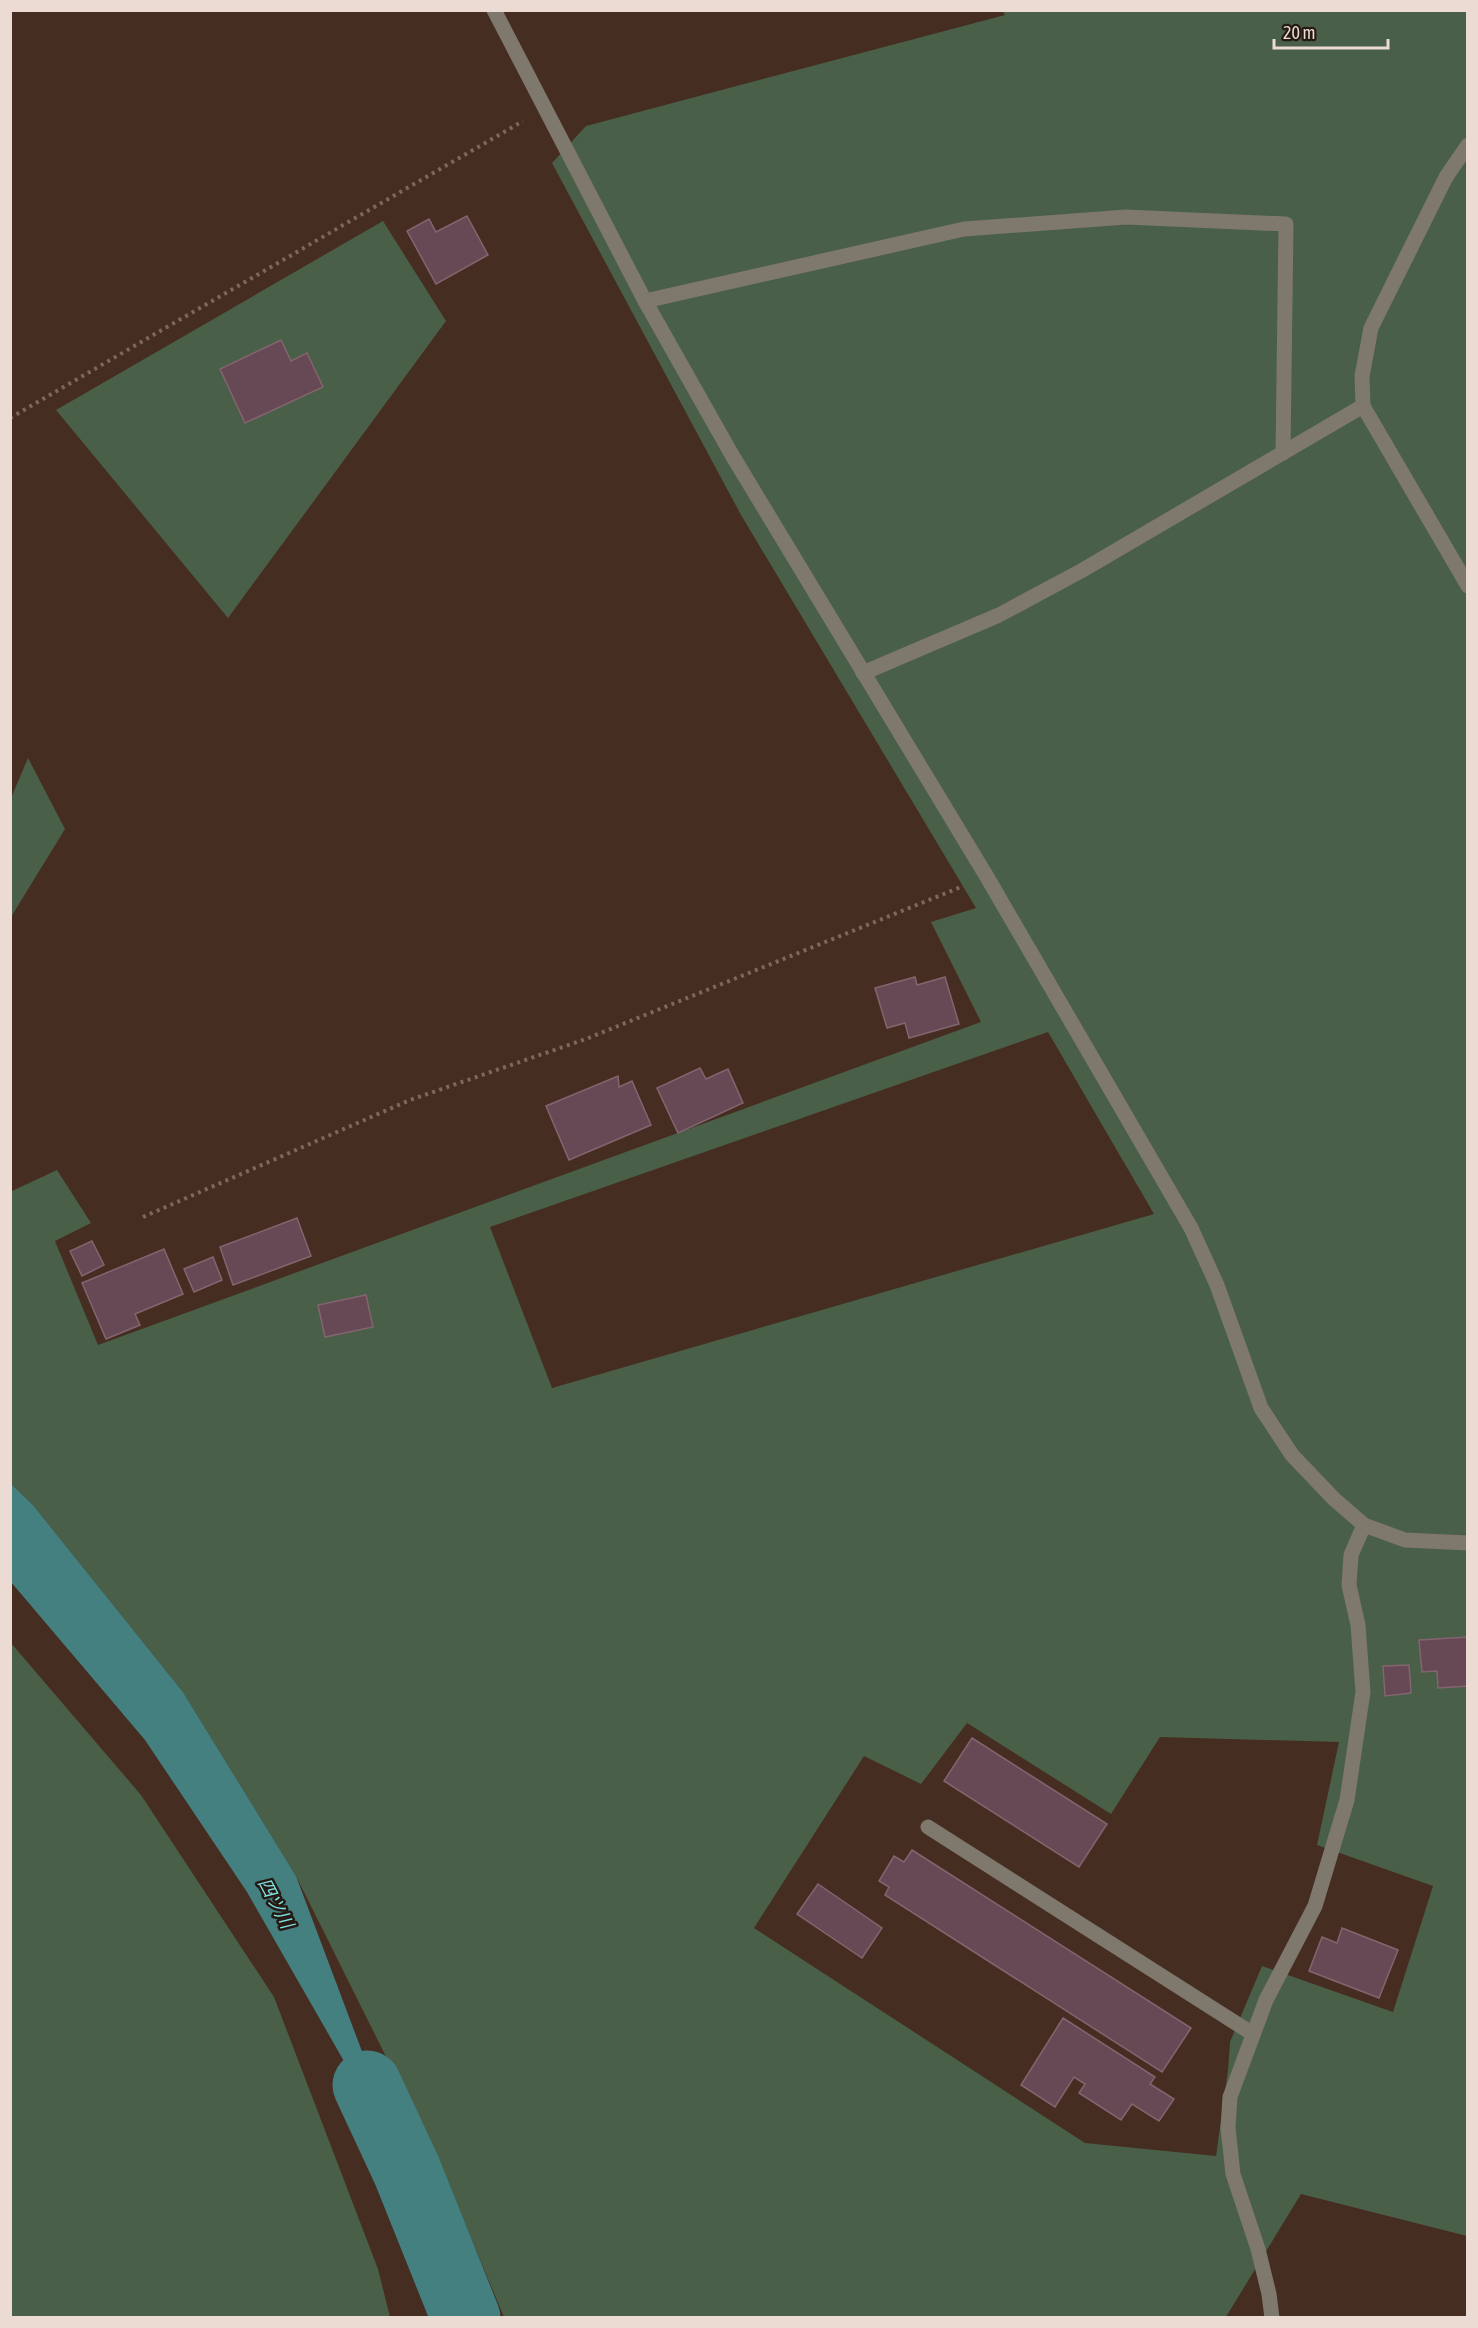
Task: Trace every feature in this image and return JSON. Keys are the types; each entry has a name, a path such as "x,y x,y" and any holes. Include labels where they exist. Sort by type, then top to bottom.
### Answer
{"street":[{"path":"494,10 645,301 732,455 987,876 1191,1228 1217,1285 1261,1408 1292,1455 1334,1499 1364,1525 1405,1540 1467,1543"},
{"path":"1467,145 1446,177 1371,328 1362,376 1363,406 1467,586"},
{"path":"645,301 964,229 1126,217 1286,224 1283,453"},
{"path":"863,673 999,615 1081,571 1363,406"},
{"path":"1272,2318 1269,2294 1258,2249 1233,2174 1228,2128 1230,2097 1266,2000 1315,1906 1347,1800 1363,1692 1358,1625 1349,1585 1351,1555 1364,1525"},
{"path":"928,1827 1253,2034"}],"path":[{"path":"10,418 544,109"},
{"path":"143,1217 410,1101 586,1039 987,876"}],"green space":[{"path":"1003,11 1467,11 1467,2236 1301,2194 1226,2317 504,2317 442,2169 296,1876 183,1692 33,1505 11,1484 10,1192 57,1170 91,1223 55,1241 98,1345 981,1022 931,922 976,908 741,515 552,163 586,126 1005,15","holes":["1048,1032 1154,1214 552,1388 490,1227","967,1723 1111,1814 1160,1737 1339,1742 1317,1845 1433,1886 1393,2012 1262,1966 1230,2042 1216,2156 1085,2143 754,1928 864,1756 921,1784"]},
{"path":"383,221 446,321 228,618 56,410"},
{"path":"28,758 65,829 11,917 11,798"},
{"path":"11,1643 141,1795 274,1997 378,2269 390,2317 11,2317"}],"water":[{"path":"11,1484 33,1505 183,1692 296,1876 407,2171 247,1892 145,1740 11,1582"}],"building":[{"path":"467,216 488,255 436,284 407,231 429,219 436,232"},
{"path":"281,340 291,361 307,353 323,387 245,423 220,369"},
{"path":"915,977 917,985 945,977 959,1024 909,1038 905,1023 887,1028 875,988"},
{"path":"700,1068 706,1079 728,1069 743,1103 678,1133 657,1088"},
{"path":"618,1076 619,1087 632,1081 651,1125 569,1160 546,1106"},
{"path":"297,1218 311,1256 233,1285 220,1247"},
{"path":"92,1241 104,1265 82,1276 70,1251"},
{"path":"164,1249 183,1294 135,1314 140,1325 106,1339 82,1283"},
{"path":"213,1257 222,1280 194,1292 184,1269"},
{"path":"366,1295 373,1327 325,1337 318,1305"},
{"path":"1468,1637 1468,1686 1438,1688 1437,1671 1422,1672 1419,1640"},
{"path":"1409,1665 1411,1693 1385,1696 1383,1666"},
{"path":"972,1738 1107,1824 1079,1867 944,1781"},
{"path":"912,1850 1191,2028 1162,2072 885,1895 889,1887 879,1881 894,1856 904,1862"},
{"path":"818,1884 882,1928 862,1958 797,1914"},
{"path":"1342,1928 1398,1950 1379,1998 1309,1971 1322,1937 1337,1943"},
{"path":"1063,2018 1155,2077 1150,2084 1174,2099 1159,2121 1132,2104 1121,2120 1079,2093 1085,2084 1074,2077 1055,2107 1021,2085"}],"waterway":[{"name":"四ツ川","path":"367,2085 407,2171 466,2318"}]}
